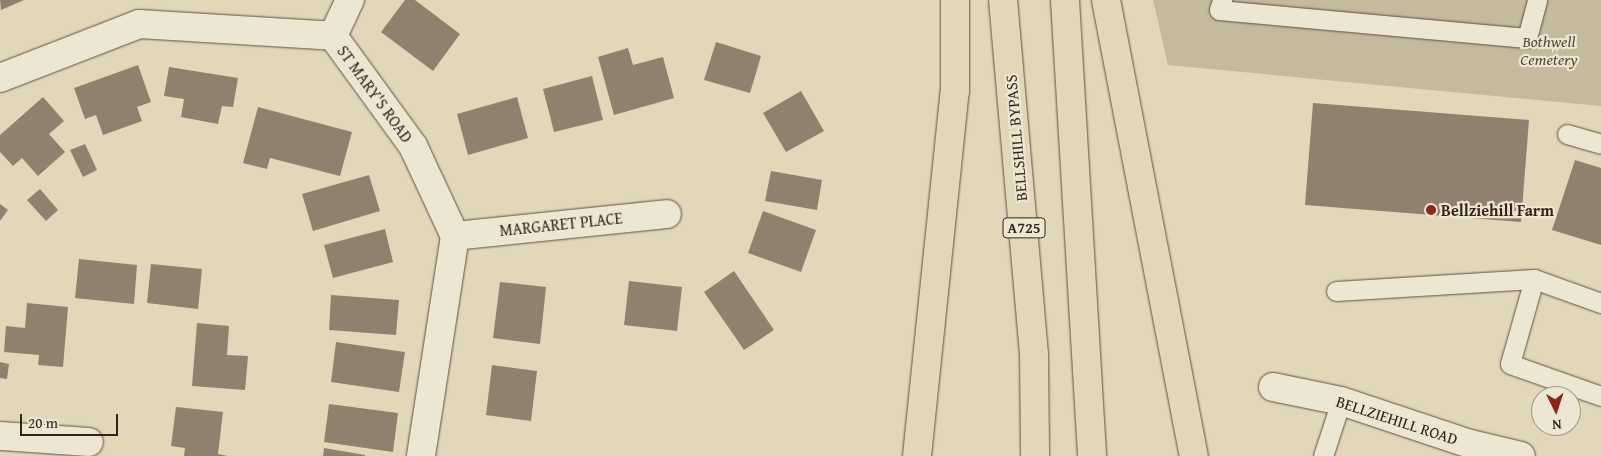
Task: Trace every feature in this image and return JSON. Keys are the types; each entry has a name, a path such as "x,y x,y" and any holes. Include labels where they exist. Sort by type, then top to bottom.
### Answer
{"highway":[{"path":"917,456 955,91 955,0"},
{"name":"BELLSHILL BYPASS","path":"1003,0 1034,354 1036,456"},
{"path":"1065,0 1092,456"},
{"path":"1106,0 1194,456"}],"street":[{"path":"333,36 350,0"},
{"name":"ST MARY'S ROAD","path":"0,78 139,24 333,36 413,146 455,236"},
{"name":"MARGARET PLACE","path":"455,236 667,214"},
{"path":"421,456 455,236"},
{"name":"BELLZIEHILL ROAD","path":"1273,387 1340,401 1468,450 1521,456"},
{"path":"0,436 89,442"}],"lane":[{"path":"1222,0 1219,10 1527,38 1537,0"},
{"path":"1567,134 1601,144"},
{"path":"1336,291 1534,279 1601,303"},
{"path":"1534,279 1510,364 1601,396"},
{"path":"1323,456 1340,401"}],"green space":[{"name":"Bothwell Cemetery","path":"1153,0 1601,0 1601,106 1168,65"}],"building":[{"path":"0,0 24,0 1,10"},
{"path":"405,0 415,0 460,34 433,71 381,32"},
{"path":"716,42 761,56 750,93 704,80"},
{"path":"628,48 633,65 663,57 674,98 614,115 598,57"},
{"path":"138,65 151,102 137,107 142,121 103,135 96,115 85,119 74,88"},
{"path":"169,67 238,78 233,107 222,106 218,124 181,117 184,99 164,96"},
{"path":"592,76 603,120 554,132 543,89"},
{"path":"801,91 824,131 786,152 763,113"},
{"path":"43,97 64,121 49,134 65,152 38,176 22,158 13,166 0,152 0,135"},
{"path":"517,97 528,138 468,155 457,114"},
{"path":"1313,103 1529,120 1521,222 1305,205"},
{"path":"258,107 352,132 340,176 270,158 267,169 243,163"},
{"path":"85,144 97,170 83,177 70,150"},
{"path":"1575,160 1601,168 1601,245 1552,230"},
{"path":"771,171 822,180 817,210 765,201"},
{"path":"369,175 380,211 313,231 302,194"},
{"path":"40,189 58,210 46,221 27,200"},
{"path":"0,204 8,210 0,221"},
{"path":"763,211 816,230 801,272 748,253"},
{"path":"385,229 393,262 333,278 324,245"},
{"path":"79,259 137,265 134,304 75,298"},
{"path":"151,264 202,269 198,309 147,303"},
{"path":"734,271 774,330 744,350 704,292"},
{"path":"629,281 682,287 677,331 624,325"},
{"path":"500,282 546,287 540,344 493,338"},
{"path":"331,295 399,300 396,335 329,330"},
{"path":"27,303 68,307 63,367 38,365 39,355 4,352 6,326 25,328"},
{"path":"197,323 229,326 227,355 248,356 245,390 192,386"},
{"path":"336,342 405,352 399,392 331,382"},
{"path":"0,362 9,364 7,379 0,378"},
{"path":"492,365 537,371 531,421 486,415"},
{"path":"329,404 398,413 393,452 324,442"},
{"path":"176,407 223,412 218,454 228,456 184,456 185,448 171,446"},
{"path":"324,448 365,455 365,456 323,456"}],"place":[{"name":"Bellziehill Farm","path":"1431,210"}]}
